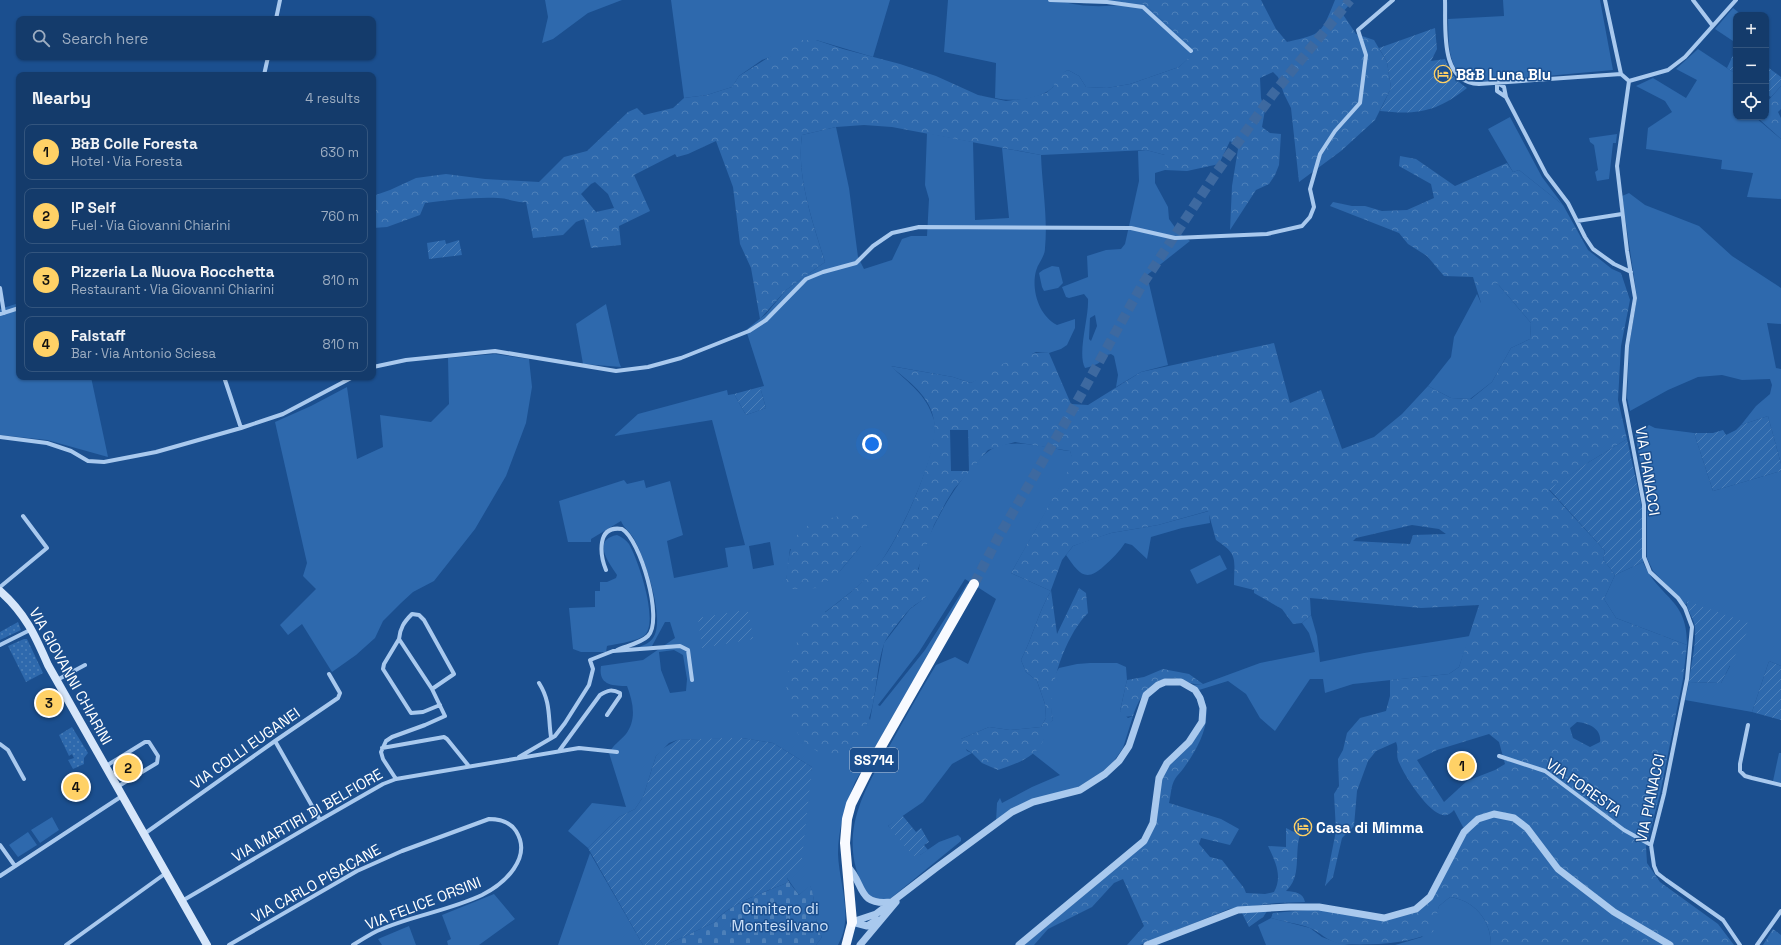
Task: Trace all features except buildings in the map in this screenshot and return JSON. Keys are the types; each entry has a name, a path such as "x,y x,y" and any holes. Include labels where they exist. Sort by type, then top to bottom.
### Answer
{"highway":[{"name":"SS714","path":"852,922 847,866 846,826 854,797 974,584"}],"main road":[{"name":"VIA GIOVANNI CHIARINI","path":"0,591 15,604 32,629 57,680 207,945"},
{"path":"846,945 852,922"}],"street":[{"path":"277,16 280,0"},
{"path":"1050,0 1107,2 1143,7 1191,50"},
{"path":"376,366 406,360 495,351 616,371 648,367 681,358 749,331 766,320 806,279 823,272 856,263 873,246 892,233 919,227 1131,228 1175,238 1267,234 1302,226 1310,217 1314,208 1310,189 1320,154 1335,131 1360,103 1366,55 1358,30 1393,0"},
{"path":"1445,0 1448,53 1454,70 1460,78 1472,84 1621,74"},
{"path":"1605,0 1609,28 1621,74 1629,81 1668,70 1684,57 1736,0"},
{"path":"1693,0 1712,26"},
{"path":"265,72 267,60"},
{"name":"VIA PIANACCI","path":"1629,81 1617,166 1630,272 1636,298 1627,346 1624,400 1644,505 1644,557 1650,572 1678,598 1685,608 1692,627 1687,679 1664,794 1650,845 1651,859 1657,873 1723,920 1740,945"},
{"path":"1497,82 1497,91 1506,97"},
{"path":"1497,82 1504,87 1506,97 1546,174 1568,203 1593,249 1614,264 1630,272"},
{"path":"1577,221 1622,214"},
{"path":"0,288 2,314 16,309"},
{"path":"225,380 241,428"},
{"path":"0,437 47,443 71,451 88,461 104,462 156,452 241,428 283,414 347,380"},
{"path":"0,587 47,548 23,516"},
{"path":"517,758 552,738 565,723 589,685 593,669 590,660 643,640 649,636 654,616 652,598 636,545 622,529 614,529 607,533 602,543 601,557 606,570"},
{"path":"432,689 454,674 424,620 419,615 412,614 400,631 399,639 383,668 411,713 423,712 440,705"},
{"path":"0,645 32,629"},
{"path":"396,779 382,759 382,748 386,741 392,737 445,716 432,689 399,639"},
{"path":"613,651 680,646 688,650 692,680"},
{"path":"57,680 86,665"},
{"name":"VIA COLLI EUGANEI","path":"144,834 338,698 340,693 329,674"},
{"path":"852,922 876,914 1012,812 1033,802 1080,790 1105,774 1119,761 1129,746 1143,702 1151,689 1165,682 1174,681 1188,685 1200,698 1203,708 1202,722 1189,742 1167,763 1162,771 1159,778 1153,823 1144,841 1019,945"},
{"path":"539,683 544,691 550,711 552,738"},
{"path":"559,751 600,695 609,690 614,690 620,693 620,696 607,715"},
{"path":"1748,725 1740,771 1745,776 1781,785"},
{"path":"382,748 444,737 468,765"},
{"path":"275,741 320,820"},
{"path":"106,766 145,742 149,742 158,756 158,761 140,774 117,787"},
{"path":"0,744 8,750 24,779"},
{"name":"VIA MARTIRI DI BELFIORE","path":"182,901 383,784 396,779 468,765 579,748 617,752"},
{"path":"127,754 140,774"},
{"name":"VIA FORESTA","path":"1499,756 1545,771 1624,830 1650,845"},
{"path":"0,876 122,796"},
{"path":"1147,945 1238,910 1319,907 1384,918 1416,909 1430,897 1464,832 1478,820 1494,814 1514,818 1527,828 1558,869 1614,912 1670,945"},
{"name":"VIA CARLO PISACANE","path":"229,945 357,871 402,850 476,823 489,819 501,820 514,828 520,840"},
{"name":"VIA FELICE ORSINI","path":"353,945 377,931 481,895 490,890 499,884 517,865 521,856 520,840"},
{"path":"0,845 15,866"},
{"path":"847,866 854,872 861,890 867,897 878,902 892,902"},
{"path":"66,945 166,873"},
{"path":"860,945 905,893"},
{"path":"852,922 867,926 889,911"},
{"path":"1757,945 1781,911"}],"green space":[{"path":"545,0 622,0 588,13 553,39 542,43 548,17"},
{"path":"671,0 890,0 873,57 816,40 762,60 739,76 732,87 707,95 684,98"},
{"path":"948,0 1059,0 1090,6 1144,4 1190,46 1195,53 1179,67 1130,84 1107,88 1086,87 1079,76 1068,70 1059,77 1052,88 1040,95 1017,100 995,98 996,63 944,52"},
{"path":"1064,0 1261,0 1276,29 1287,42 1308,37 1319,31 1327,20 1335,0 1344,0 1350,4 1342,13 1356,34 1374,40 1387,62 1391,88 1375,120 1341,151 1299,182 1291,108 1278,77 1273,72 1260,78 1261,98 1265,110 1262,127 1270,133 1281,134 1279,165 1269,184 1256,190 1230,230 1232,186 1238,149 1230,141 1219,164 1187,171 1165,170 1165,155 1146,150 1041,155 892,127 864,125 836,127 802,135 801,167 803,183 825,262 786,290 760,319 751,268 740,244 733,187 716,141 688,154 677,157 675,154 634,175 650,211 619,226 621,245 591,248 584,219 576,222 563,235 533,238 526,202 502,198 471,198 425,203 420,215 387,227 376,228 376,195 416,178 446,174 485,179 539,182 564,157 587,151 628,112 637,108 644,115 673,108 684,98 707,95 732,87 739,76 796,40 816,40 843,49 900,64 936,76 978,95 1006,101 1028,98 1046,93 1053,87 1058,75 1068,70 1079,76 1086,87 1107,88 1130,84 1179,67 1194,53 1190,46 1144,4 1066,3","holes":["595,182 608,194 614,208 596,212 581,194"]},
{"path":"1503,0 1600,0 1613,70 1478,82 1468,79 1460,74 1451,58 1449,49 1448,19 1504,16"},
{"path":"1733,8 1738,12 1733,12 1733,41 1715,29"},
{"path":"1435,28 1437,49 1431,61 1445,59 1453,75 1467,88 1446,102 1426,110 1416,112 1380,111 1391,88 1387,62 1379,48"},
{"path":"1698,49 1733,72 1733,120 1759,120 1781,139 1781,199 1747,197 1753,173 1721,169 1722,160 1646,149 1648,128 1672,112 1665,101 1636,86 1653,78 1686,98 1697,80 1676,69"},
{"path":"1733,55 1733,72 1727,68"},
{"path":"1769,68 1781,77 1781,86 1771,97 1769,96"},
{"path":"1781,86 1781,109 1778,112 1781,118 1781,139 1760,120 1769,120 1769,100"},
{"path":"1510,117 1542,177 1563,205 1519,170 1513,172 1488,129"},
{"path":"836,127 849,188 858,257 864,269 892,260 902,239 911,236 927,236 929,199 925,185 927,133 973,142 975,220 1009,218 1002,148 1041,155 1046,237 1045,251 1036,271 1036,294 1041,309 1045,315 1057,325 1075,319 1075,328 1067,345 1061,349 1049,353 1036,352 971,383 953,377 891,366 922,396 931,411 934,420 935,433 931,451 917,493 888,551 880,563 861,583 825,612 870,720 884,643 910,609 926,597 919,571 922,554 938,518 961,481 986,453 998,446 1007,444 1016,443 1034,445 1070,451 1074,462 1011,573 1051,591 1046,599 1021,660 1026,672 1037,681 1045,704 1046,718 1041,727 1010,730 989,727 961,739 967,751 972,753 952,764 923,802 888,826 920,855 939,842 958,835 961,838 961,841 891,898 885,901 868,896 858,875 853,856 853,837 856,818 862,800 879,764 936,665 955,657 968,664 996,599 965,579 919,652 878,705 880,706 925,650 967,584 969,584 855,782 843,817 838,844 845,923 843,935 838,945 816,945 822,937 817,925 814,899 810,886 799,895 787,878 812,767 773,743 742,738 677,740 669,743 656,756 643,797 635,809 619,817 588,848 568,831 592,803 626,807 609,753 626,734 632,722 633,710 631,698 627,686 611,685 604,681 601,666 643,660 675,638 670,622 665,622 652,646 635,648 643,646 653,638 657,618 656,604 649,575 634,538 621,521 591,539 591,542 568,542 559,501 624,480 627,484 644,480 646,488 670,481 683,535 667,541 674,578 728,567 725,548 745,545 712,420 614,436 638,414 727,390 728,395 734,394 746,415 766,408 760,387 764,386 746,330 766,314 786,290 825,262 803,183 801,167 802,135","holes":["770,542 774,565 753,569 749,546","861,546 840,571 786,583 790,549","674,650 683,655 687,679 686,691 670,693 661,670 659,652"]},
{"path":"1617,134 1616,143 1613,143 1609,179 1597,181 1595,172 1598,170 1594,145 1590,142 1589,138"},
{"path":"1146,150 1165,155 1165,170 1155,173 1155,183 1168,207 1169,219 1179,233 1190,241 1147,275 1168,365 1141,372 1116,387 1118,375 1114,356 1111,354 1107,355 1098,364 1085,368 1082,354 1088,299 1084,294 1069,298 1066,297 1062,287 1088,277 1087,256 1106,250 1121,249 1125,244 1139,181 1138,151","holes":["1095,315 1097,326 1091,341 1089,339 1090,318"]},
{"path":"1400,156 1416,159 1455,186 1507,163 1513,172 1519,170 1563,205 1588,250 1612,269 1621,273 1630,300 1621,346 1618,400 1627,439 1589,462 1549,490 1605,551 1603,559 1615,575 1604,599 1616,618 1687,645 1683,679 1660,794 1646,847 1647,863 1660,882 1718,924 1734,945 1491,945 1488,927 1480,913 1467,902 1450,897 1439,906 1433,932 1411,940 1399,942 1340,944 1331,941 1310,928 1271,918 1273,913 1319,909 1384,919 1417,911 1431,898 1467,831 1463,827 1454,810 1451,813 1443,815 1430,808 1423,800 1405,774 1398,760 1396,742 1376,751 1368,761 1357,791 1354,826 1342,838 1333,877 1325,886 1336,831 1334,794 1339,786 1338,759 1343,750 1347,733 1360,718 1386,711 1390,696 1390,680 1449,674 1459,667 1479,605 1421,608 1310,598 1311,615 1302,623 1293,624 1282,609 1254,593 1254,590 1234,585 1234,558 1229,550 1216,540 1208,511 1158,525 1111,533 1073,546 1062,560 1051,590 1057,634 1079,588 1086,593 1088,613 1072,634 1065,648 1055,678 1052,694 1053,720 1047,726 1044,739 1040,746 1030,756 998,770 982,763 972,753 958,744 961,739 989,727 1010,730 1041,727 1046,718 1045,704 1037,681 1026,672 1021,660 1046,599 1051,591 1011,573 1073,462 1070,451 1015,442 988,450 954,489 934,525 918,569 933,582 926,596 908,611 884,644 880,659 873,706 862,733 852,744 838,753 833,754 818,752 805,743 798,734 792,719 786,683 793,650 803,633 859,585 887,553 916,496 930,453 934,435 934,421 932,412 924,397 918,390 890,366 953,377 971,383 1008,361 1018,357 1028,354 1049,353 1071,404 1088,405 1141,372 1274,343 1290,403 1321,390 1342,449 1374,437 1402,414 1428,386 1451,398 1471,399 1492,382 1511,348 1530,339 1531,323 1497,283 1489,303 1481,303 1473,277 1444,276 1427,256 1408,244 1399,233 1330,206 1333,202 1352,206 1365,206 1382,211 1407,210 1434,198 1431,184 1399,166","holes":["950,430 968,430 969,471 951,471","1412,525 1439,529 1446,534 1413,535 1410,544 1353,541 1356,538","1577,722 1590,725 1597,730 1600,737 1600,742 1590,747 1573,738 1570,728","1489,734 1499,742 1505,764 1495,770 1467,781 1444,802 1417,760 1437,750"]},
{"path":"1629,193 1645,205 1699,226 1732,256 1781,288 1781,324 1767,323 1776,368 1781,369 1781,464 1768,416 1741,425 1756,406 1770,394 1772,385 1770,379 1742,380 1722,375 1698,377 1668,390 1630,411 1627,398 1629,346 1637,298 1622,196"},
{"path":"445,240 446,244 459,240 462,255 429,259 427,243"},
{"path":"1052,266 1059,267 1063,283 1058,288 1044,291 1039,273"},
{"path":"1497,283 1531,323 1530,339 1511,348 1492,382 1470,399 1451,398 1428,386 1451,357 1454,337 1477,294 1481,303"},
{"path":"16,304 16,380 92,380 108,457 47,440 0,435 0,309"},
{"path":"606,304 621,367 583,364 576,324"},
{"path":"495,354 529,359 532,387 526,423 506,476 475,529 434,581 413,592 383,621 375,638 356,655 332,672 302,624 288,635 280,625 316,589 303,576 307,563 275,422 311,406 347,387 357,459 383,447 380,415 431,422 449,404 448,358"},
{"path":"760,387 766,408 746,415 734,394"},
{"path":"1768,416 1781,464 1781,471 1713,491 1694,433 1713,433 1723,430 1726,435 1736,430 1741,425"},
{"path":"1649,425 1655,428 1694,433 1713,491 1781,471 1781,666 1769,661 1752,712 1685,700 1689,682 1721,683 1730,666 1687,601 1686,605 1653,571 1647,558 1647,501 1635,434"},
{"path":"1627,439 1642,507 1643,562 1615,575 1603,559 1605,551 1549,489"},
{"path":"1209,511 1210,523 1182,528 1151,537 1147,559 1132,545 1125,543 1104,566 1092,574 1087,575 1078,571 1066,555 1073,546 1111,533 1158,525"},
{"path":"842,515 870,515 861,546 840,571 818,588 791,589 786,583 788,561 792,546 799,533 804,528 813,524"},
{"path":"617,535 629,544 642,576 646,590 650,617 649,628 645,635 633,641 607,646 606,652 581,652 573,649 569,608 595,607 595,591 600,591 600,582 607,582 616,578 617,575 604,552 603,547 609,538"},
{"path":"1220,555 1227,569 1197,584 1190,570"},
{"path":"1643,562 1657,584 1678,608 1683,617 1686,629 1687,645 1616,618 1604,599 1615,575"},
{"path":"1687,601 1751,624 1721,683 1689,682 1694,648 1695,625 1687,607"},
{"path":"745,610 749,613 753,639 702,648 698,618"},
{"path":"1311,615 1317,636 1320,662 1364,653 1470,636 1459,667 1449,674 1353,684 1325,693 1323,679 1310,679 1275,731 1260,718 1246,694 1228,681 1199,690 1192,685 1203,684 1260,663 1315,652 1309,633 1302,623"},
{"path":"18,622 21,630 0,640 0,632"},
{"path":"27,639 43,673 26,682 8,646"},
{"path":"1769,661 1781,666 1781,720 1752,712"},
{"path":"1090,663 1117,663 1126,667 1127,680 1120,711 1128,718 1133,716 1123,748 1114,761 1101,773 1078,787 1032,801 996,822 997,803 1000,798 1002,803 1032,787 1060,775 1032,753 1043,740 1046,725 1053,720 1051,693 1054,679 1059,668"},
{"path":"1163,669 1189,674 1203,684 1190,683 1173,678 1164,679 1150,687 1140,700 1133,716 1124,717 1120,711 1127,680 1144,677"},
{"path":"1199,690 1204,700 1206,710 1204,731 1195,751 1174,781 1169,803 1221,819 1239,829 1230,845 1201,838 1199,844 1210,857 1222,860 1244,888 1246,893 1265,894 1274,892 1277,886 1278,874 1268,846 1286,847 1286,828 1300,835 1298,842 1296,872 1291,885 1286,891 1300,894 1305,902 1276,903 1229,909 1140,945 1127,945 1144,926 1123,879 1114,883 1092,907 1048,929 1034,945 1024,945 1146,843 1160,778 1203,722"},
{"path":"72,727 88,753 84,758 84,764 73,769 68,760 74,758 72,754 69,756 59,735"},
{"path":"742,738 773,743 812,767 801,867 787,878 789,882 738,904 721,915 715,922 666,945 643,945 588,848 619,817 635,809 643,797 656,756 662,749 677,740"},
{"path":"1779,753 1781,753 1781,783 1773,781"},
{"path":"902,815 916,832 921,828 929,842 924,845 928,850 920,855 913,856 888,826"},
{"path":"52,817 59,830 40,843 31,830"},
{"path":"28,832 37,845 18,857 9,845"},
{"path":"590,853 643,945 558,945"},
{"name":"Cimitero di Montesilvano","path":"789,882 799,895 810,885 814,898 817,925 822,937 816,945 666,945 715,922 729,909"},
{"path":"494,894 515,919 479,945 448,945 447,941 451,939 442,915"},
{"path":"1450,897 1467,902 1480,913 1488,927 1491,945 1395,945 1422,937 1436,916 1439,906"},
{"path":"1268,910 1263,917 1249,927 1242,913"},
{"path":"1271,918 1310,928 1322,937 1338,943 1351,945 1266,945 1258,925"},
{"path":"409,926 416,945 382,945 378,939"},
{"path":"1773,929 1781,935 1781,945 1763,945"}],"tunnel":[{"path":"974,584 999,536 1069,416 1142,285 1216,173 1273,94 1350,0"}],"place":[{"name":"B&B Luna Blu","path":"1443,74"},
{"name":"Pizzeria La Nuova Rocchetta","path":"49,703"},
{"name":"B&B Colle Foresta","path":"1462,766"},
{"name":"IP Self","path":"128,768"},
{"name":"Falstaff","path":"76,787"},
{"name":"Casa di Mimma","path":"1303,827"}]}
